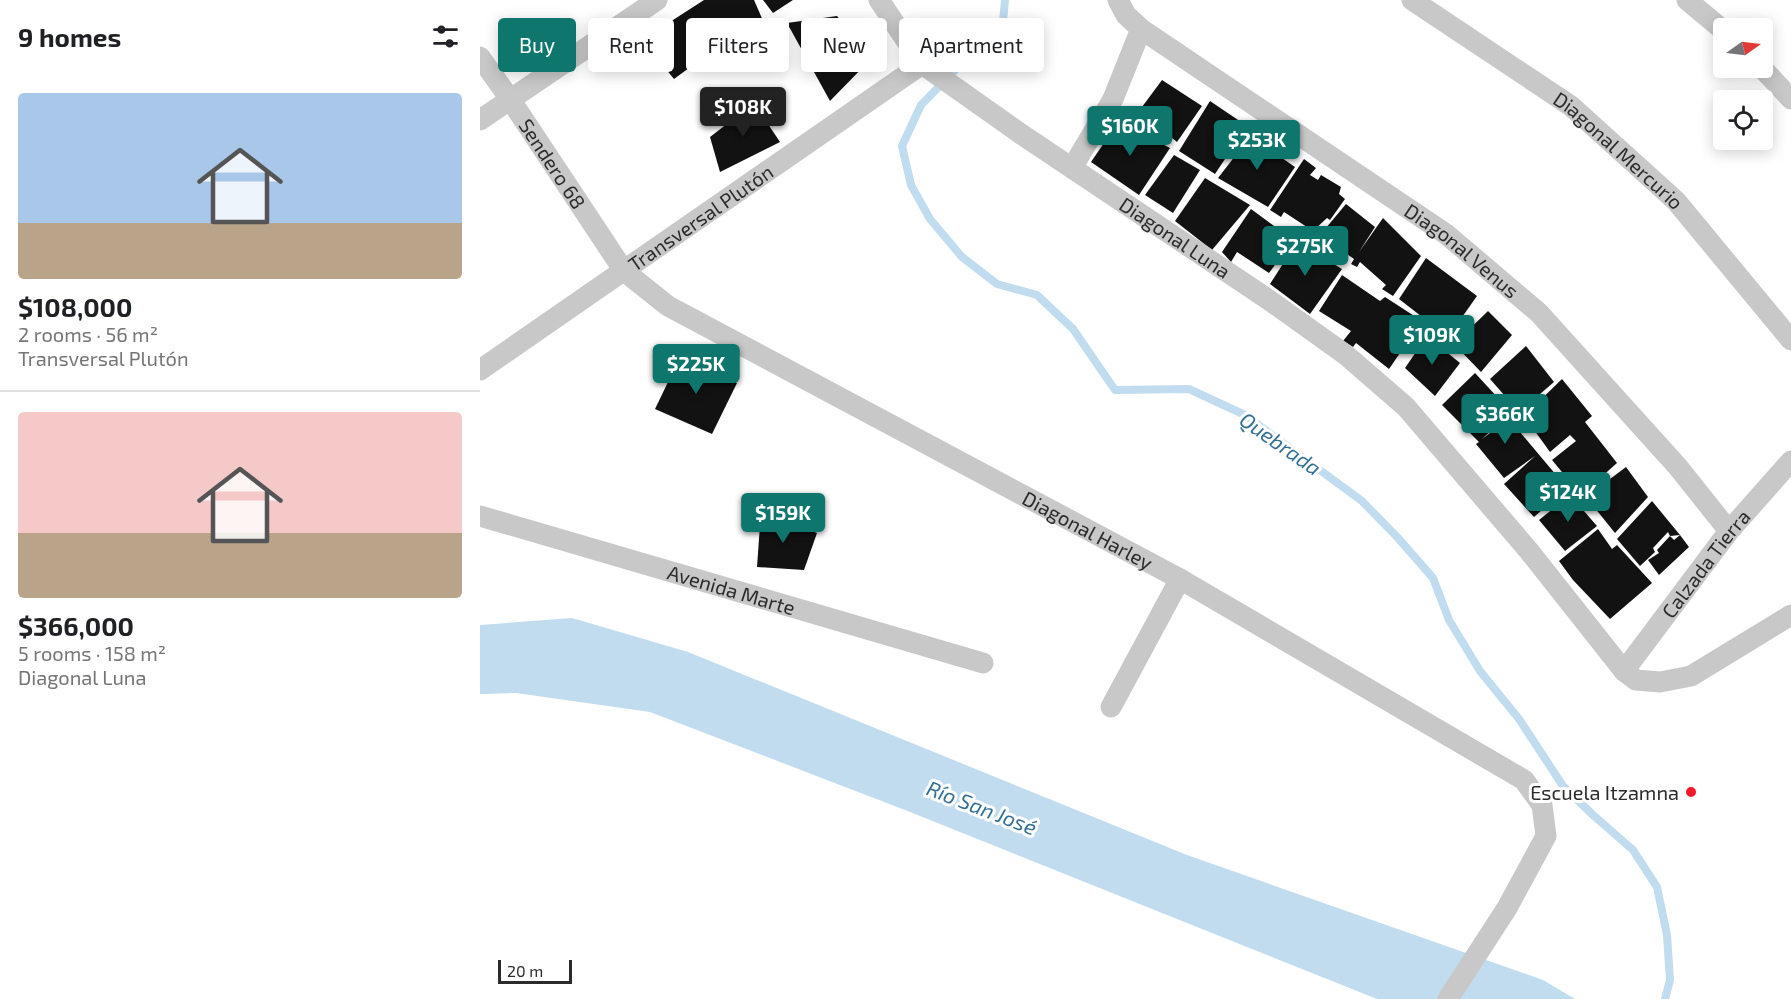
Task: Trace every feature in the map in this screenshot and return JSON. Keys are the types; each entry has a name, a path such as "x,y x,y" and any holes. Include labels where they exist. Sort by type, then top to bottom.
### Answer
{"street":[{"path":"480,120 657,0"},
{"path":"879,0 899,29"},
{"path":"1072,168 1113,99 1141,29 1126,15 1118,0"},
{"name":"Diagonal Mercurio","path":"1412,0 1571,106 1676,201 1791,340"},
{"path":"1687,0 1713,22"},
{"name":"Diagonal Venus","path":"1141,29 1446,234 1530,306 1678,467 1729,531"},
{"name":"Sendero 68","path":"480,57 624,271"},
{"name":"Transversal Plutón","path":"480,369 920,72"},
{"name":"Diagonal Luna","path":"932,72 1346,355 1406,407 1529,551 1624,671"},
{"path":"1771,78 1791,99"},
{"name":"Diagonal Harley","path":"624,271 668,306 1180,579 1524,780 1542,805 1546,836 1507,908 1448,999"},
{"name":"Calzada Tierra","path":"1624,671 1729,531 1791,461"},
{"name":"Avenida Marte","path":"480,516 982,663"},
{"path":"1111,707 1180,579"},
{"path":"1624,671 1636,680 1660,682 1691,676 1791,615"}],"water":[{"name":"Río San José","path":"572,618 688,652 1187,855 1543,980 1575,999 1377,999 905,810 650,712 516,693 480,694 480,625"}],"building":[{"path":"704,0 754,0 762,18 686,18 686,70 674,79 668,72 674,72 674,19"},
{"path":"763,0 793,0 773,13"},
{"path":"801,21 801,48 789,27 789,23"},
{"path":"814,72 858,72 830,101"},
{"path":"1162,80 1202,106 1177,142 1139,111"},
{"path":"1210,101 1247,126 1215,174 1179,151"},
{"path":"754,103 780,142 720,172 710,137"},
{"path":"1119,121 1170,148 1139,195 1091,162"},
{"path":"1256,129 1267,139 1263,145 1295,167 1268,207 1218,178"},
{"path":"1174,155 1200,170 1173,213 1145,195"},
{"path":"1304,159 1316,168 1310,175 1318,180 1321,175 1341,187 1339,194 1345,199 1330,220 1327,218 1313,231 1284,212 1281,217 1270,210"},
{"path":"1205,178 1250,205 1212,250 1175,221"},
{"path":"1346,204 1375,227 1359,252 1383,218 1421,256 1393,296 1382,289 1386,285 1360,262 1357,267 1351,264 1354,259 1320,235"},
{"path":"1251,209 1293,240 1269,273 1237,252 1231,262 1222,252"},
{"path":"1297,242 1342,269 1310,314 1270,284"},
{"path":"1426,258 1477,296 1448,337 1399,299"},
{"path":"1342,275 1380,301 1385,297 1422,321 1389,369 1356,343 1353,347 1343,341 1351,331 1319,311"},
{"path":"1488,311 1512,335 1481,372 1454,344"},
{"path":"1427,336 1460,363 1435,396 1405,368"},
{"path":"1526,346 1554,382 1519,412 1490,379"},
{"path":"682,353 737,383 712,434 655,409"},
{"path":"1475,373 1511,412 1482,439 1509,419 1567,488 1534,517 1504,484 1535,456 1504,478 1476,444 1479,442 1442,405"},
{"path":"1562,379 1592,416 1585,422 1617,463 1581,495 1552,460 1576,441 1570,435 1550,452 1524,416"},
{"path":"1626,467 1648,497 1615,533 1586,497"},
{"path":"1570,495 1597,526 1565,551 1539,520"},
{"path":"1652,501 1680,535 1670,536 1668,532 1653,548 1655,552 1640,566 1617,539"},
{"path":"761,511 817,533 804,570 757,567"},
{"path":"1598,529 1612,549 1617,545 1652,583 1610,619 1573,580 1559,561"},
{"path":"1680,535 1689,547 1659,575 1648,560 1659,553 1657,550 1670,536 1674,540"}],"waterway":[{"name":"Quebrada","path":"1005,0 1003,21 921,105 902,146 911,185 930,219 962,257 997,284 1037,295 1073,329 1115,390 1189,389 1245,415 1362,501 1398,538 1433,578 1449,620 1480,671 1519,719 1563,786 1633,850 1657,887 1667,935 1670,980 1665,999"}],"place":[{"name":"Escuela Itzamna","path":"1691,792"}]}
